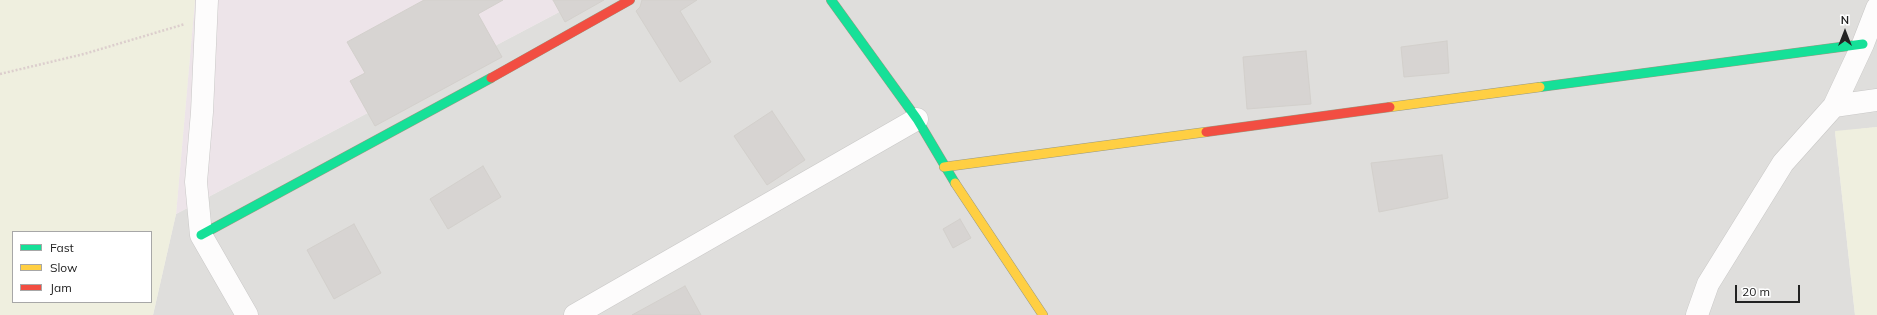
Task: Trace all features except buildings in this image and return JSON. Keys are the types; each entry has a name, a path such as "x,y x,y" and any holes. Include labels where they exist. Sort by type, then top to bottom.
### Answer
{"street":[{"path":"201,235 503,72 630,0"},
{"path":"831,0 916,119 944,167 1041,314"},
{"path":"1697,315 1708,284 1783,163 1834,106 1863,44 1877,8"},
{"path":"207,9 202,112 196,182 201,235 247,315"},
{"path":"944,167 1863,44"},
{"path":"1834,106 1877,100"},
{"path":"575,315 916,119"}],"path":[{"path":"0,74 84,54 207,9"}],"shaded area":[{"path":"195,0 582,0 176,214"},
{"path":"582,0 1877,0 1877,127 1835,132 1855,315 153,315 176,214"}],"green space":[{"path":"0,0 195,0 176,214 153,315 0,315"},
{"path":"1877,127 1877,315 1855,315 1835,131"}],"traffic: fast":[{"path":"831,0 917,119 955,183"},
{"path":"1540,87 1863,44"},
{"path":"201,235 491,78"}],"traffic: slow":[{"path":"1390,107 1540,87"},
{"path":"944,167 1206,132"},
{"path":"955,183 1043,315"}],"traffic: jam":[{"path":"491,78 630,0"},
{"path":"1206,132 1390,107"}]}
